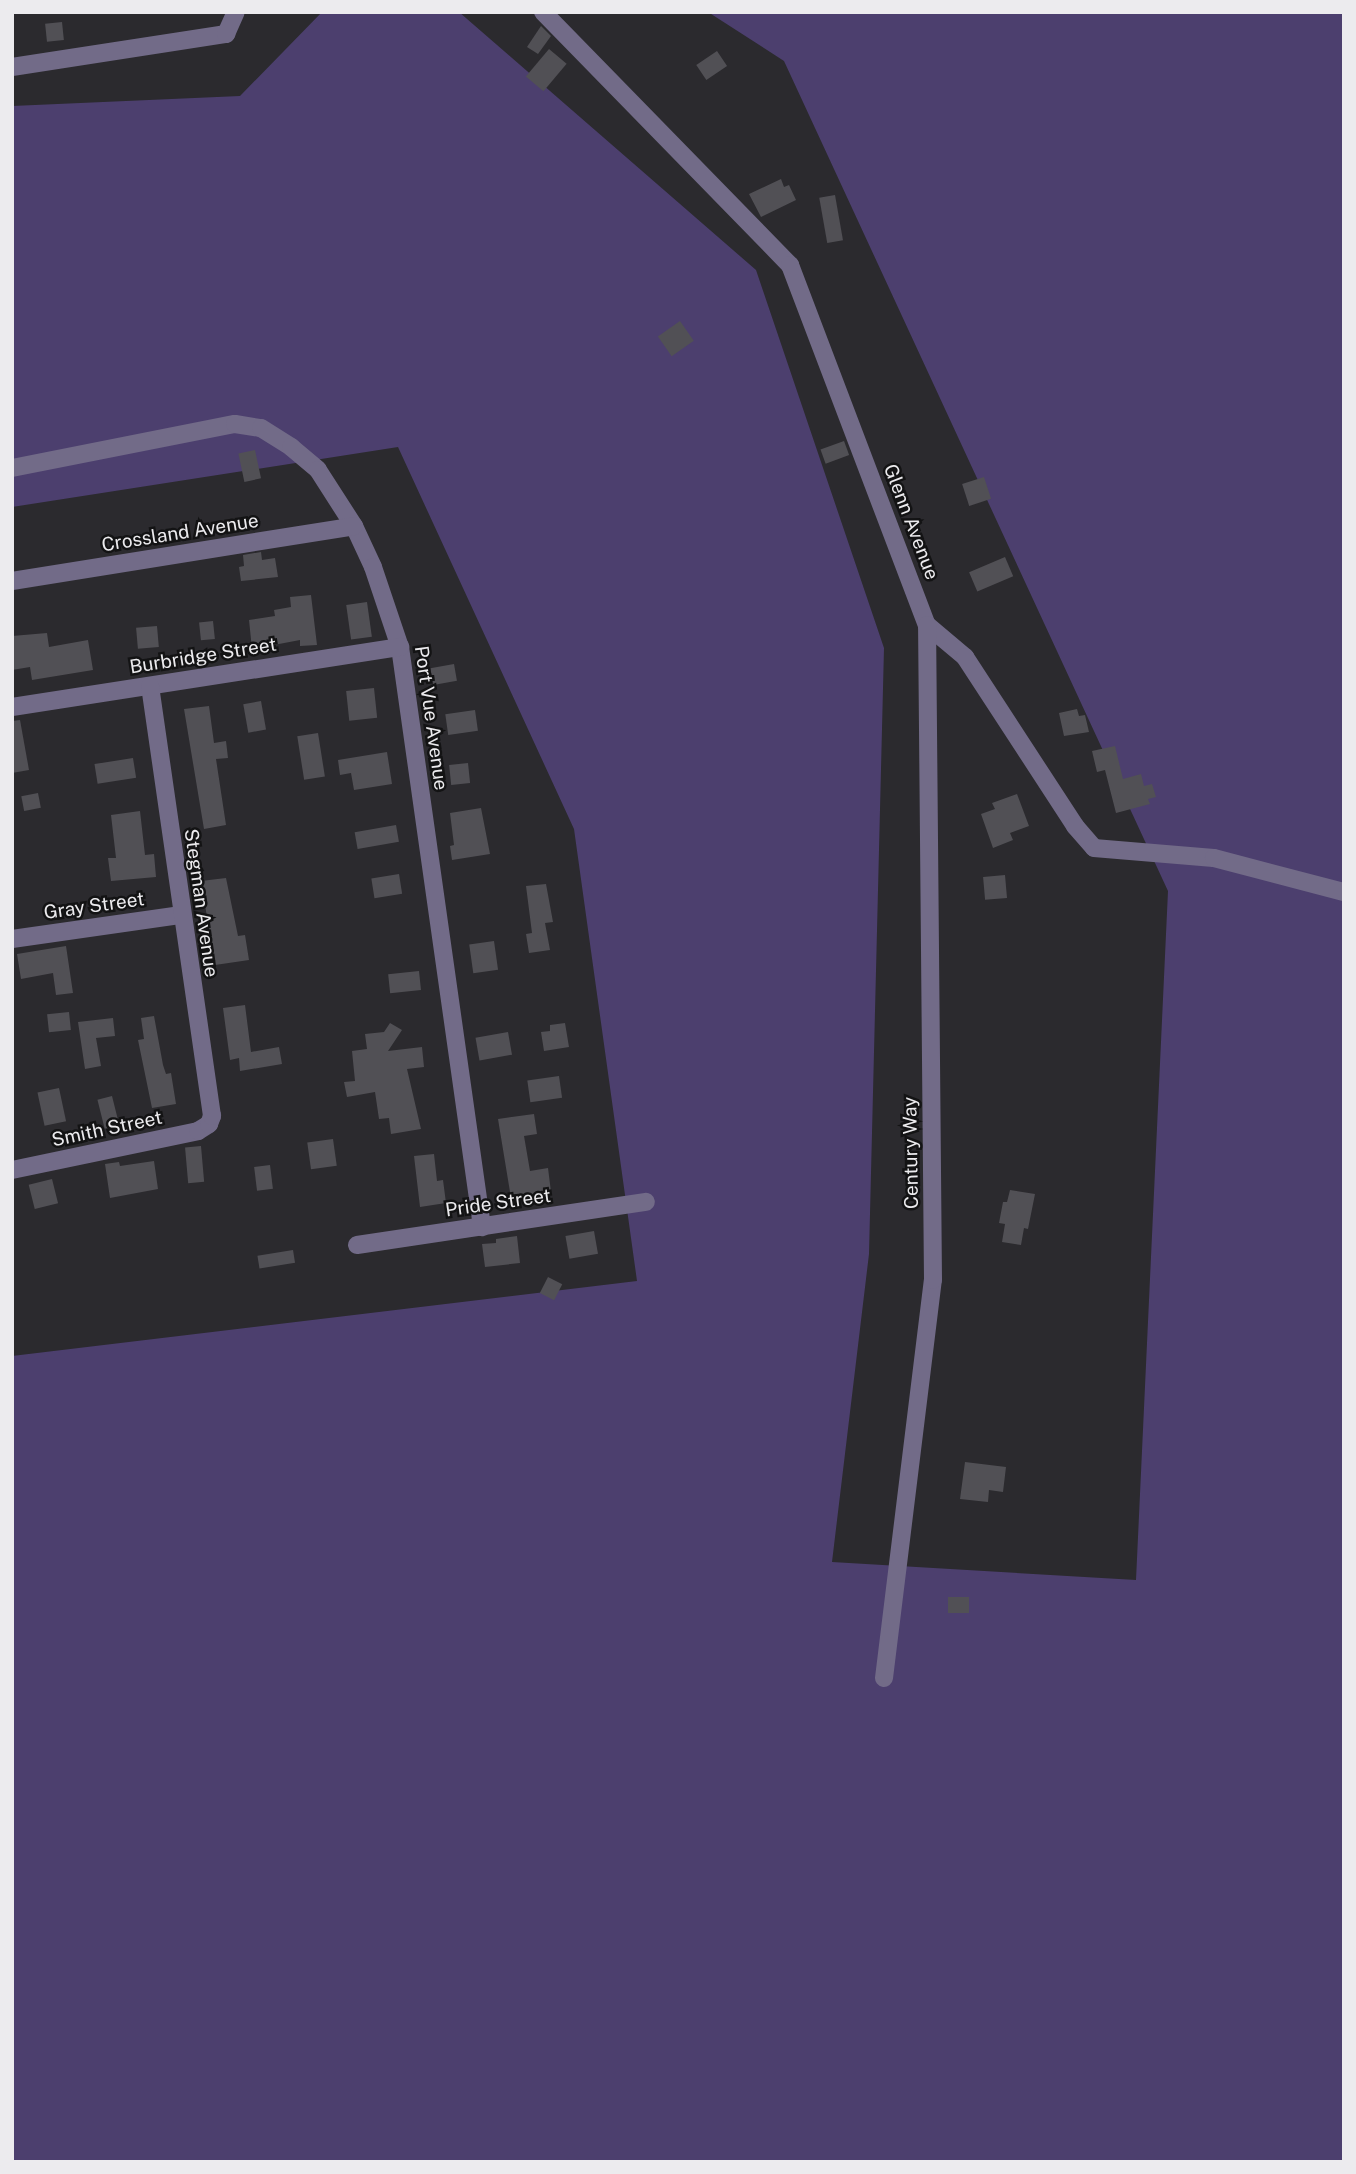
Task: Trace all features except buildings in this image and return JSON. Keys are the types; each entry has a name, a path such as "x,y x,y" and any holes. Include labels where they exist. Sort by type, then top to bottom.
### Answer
{"street":[{"path":"12,66 226,34 236,12"},
{"name":"Glenn Avenue","path":"543,12 790,265 928,625 965,657 1075,826 1094,848 1214,858 1344,891"},
{"name":"Port Vue Avenue","path":"12,468 236,425 261,428 291,447 318,470 354,526 373,567 400,647 482,1227"},
{"name":"Crossland Avenue","path":"12,581 354,526"},
{"name":"Century Way","path":"884,1678 933,1280 928,625"},
{"name":"Burbridge Street","path":"12,707 400,647"},
{"name":"Stegman Avenue","path":"150,687 212,1116 209,1124"},
{"name":"Gray Street","path":"12,939 181,915"},
{"name":"Smith Street","path":"12,1170 198,1131 209,1124"},
{"name":"Pride Street","path":"357,1245 646,1202"}],"shaded area":[{"path":"322,12 459,12 756,270 884,648 869,1254 832,1562 1136,1580 1168,891 784,61 708,12 1344,12 1344,2162 12,2162 12,1356 637,1281 574,829 398,447 12,507 12,106 240,96"}]}
